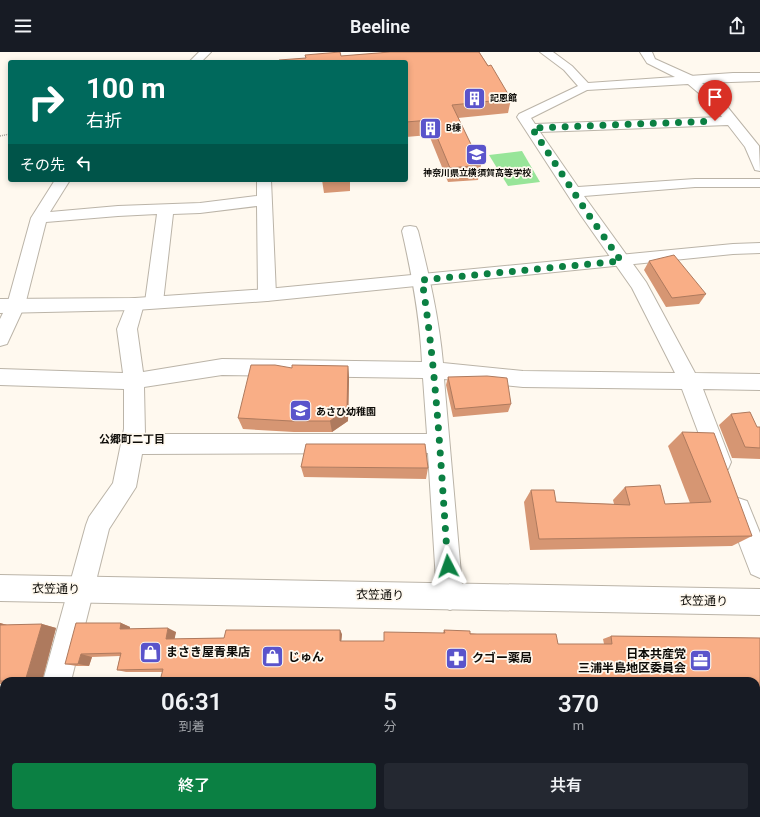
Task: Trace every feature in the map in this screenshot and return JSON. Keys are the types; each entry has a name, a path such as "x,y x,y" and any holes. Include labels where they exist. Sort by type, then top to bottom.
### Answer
{"street":[{"path":"197,60 205,52"},
{"path":"546,52 568,68 585,87"},
{"path":"646,52 651,61 691,80 718,102 731,121 752,146 760,167"},
{"path":"760,77 733,77 585,87 524,116 621,261 640,286 689,381 760,565"},
{"path":"532,128 731,121"},
{"path":"0,339 8,305 39,218 61,182"},
{"path":"264,182 266,295"},
{"path":"574,192 695,183 760,183"},
{"path":"39,218 118,211 200,208 265,200"},
{"path":"58,677 98,525 124,487 135,429 134,381 127,329 145,303 166,209"},
{"path":"410,231 422,280 430,329 450,597"},
{"path":"8,305 145,303 266,295 733,249 760,248"},
{"path":"0,377 134,381 222,366 434,370 524,379 760,382"},
{"path":"132,444 439,444"},
{"name":"衣笠通り","path":"0,588 760,602"}],"shaded area":[{"path":"522,151 540,182 508,186 489,155"}],"building":[{"path":"340,52 341,56 390,52 479,52 488,66 491,65 511,99 452,105 481,165 450,168 430,120 408,122 408,60 279,60 306,58 305,55"},
{"path":"674,255 706,294 672,298 649,261"},
{"path":"251,365 275,365 292,368 292,365 348,366 347,409 330,421 291,421 238,418"},
{"path":"487,376 507,378 511,404 455,409 448,377"},
{"path":"750,412 757,427 760,427 760,448 745,447 731,414"},
{"path":"682,432 714,433 752,536 539,539 531,490 554,490 556,502 630,505 625,487 660,485 665,504 711,502"},
{"path":"306,444 425,444 428,468 301,467"},
{"path":"76,623 121,623 120,629 168,628 166,639 224,638 226,630 340,630 340,641 384,641 384,632 445,633 444,630 470,631 470,634 556,634 558,644 612,644 611,636 760,638 760,677 161,677 163,669 117,670 121,653 81,654 78,664 65,664"},
{"path":"42,624 26,677 0,677 0,625"}],"place":[{"name":"記恩館","path":"475,98"},
{"name":"B棟","path":"430,128"},
{"name":"神奈川県立横須賀高等学校","path":"477,154"},
{"name":"あさひ幼稚園","path":"300,411"},
{"name":"まさき屋青果店","path":"151,652"},
{"name":"じゅん","path":"272,657"},
{"name":"クゴー薬局","path":"456,658"},
{"name":"日本共産党 三浦半島地区委員会","path":"701,661"}],"district":[{"name":"公郷町二丁目","path":"132,439"}],"route":[{"path":"448,566 434,370 430,329 422,280 621,261 588,214 532,128 715,121"}]}
